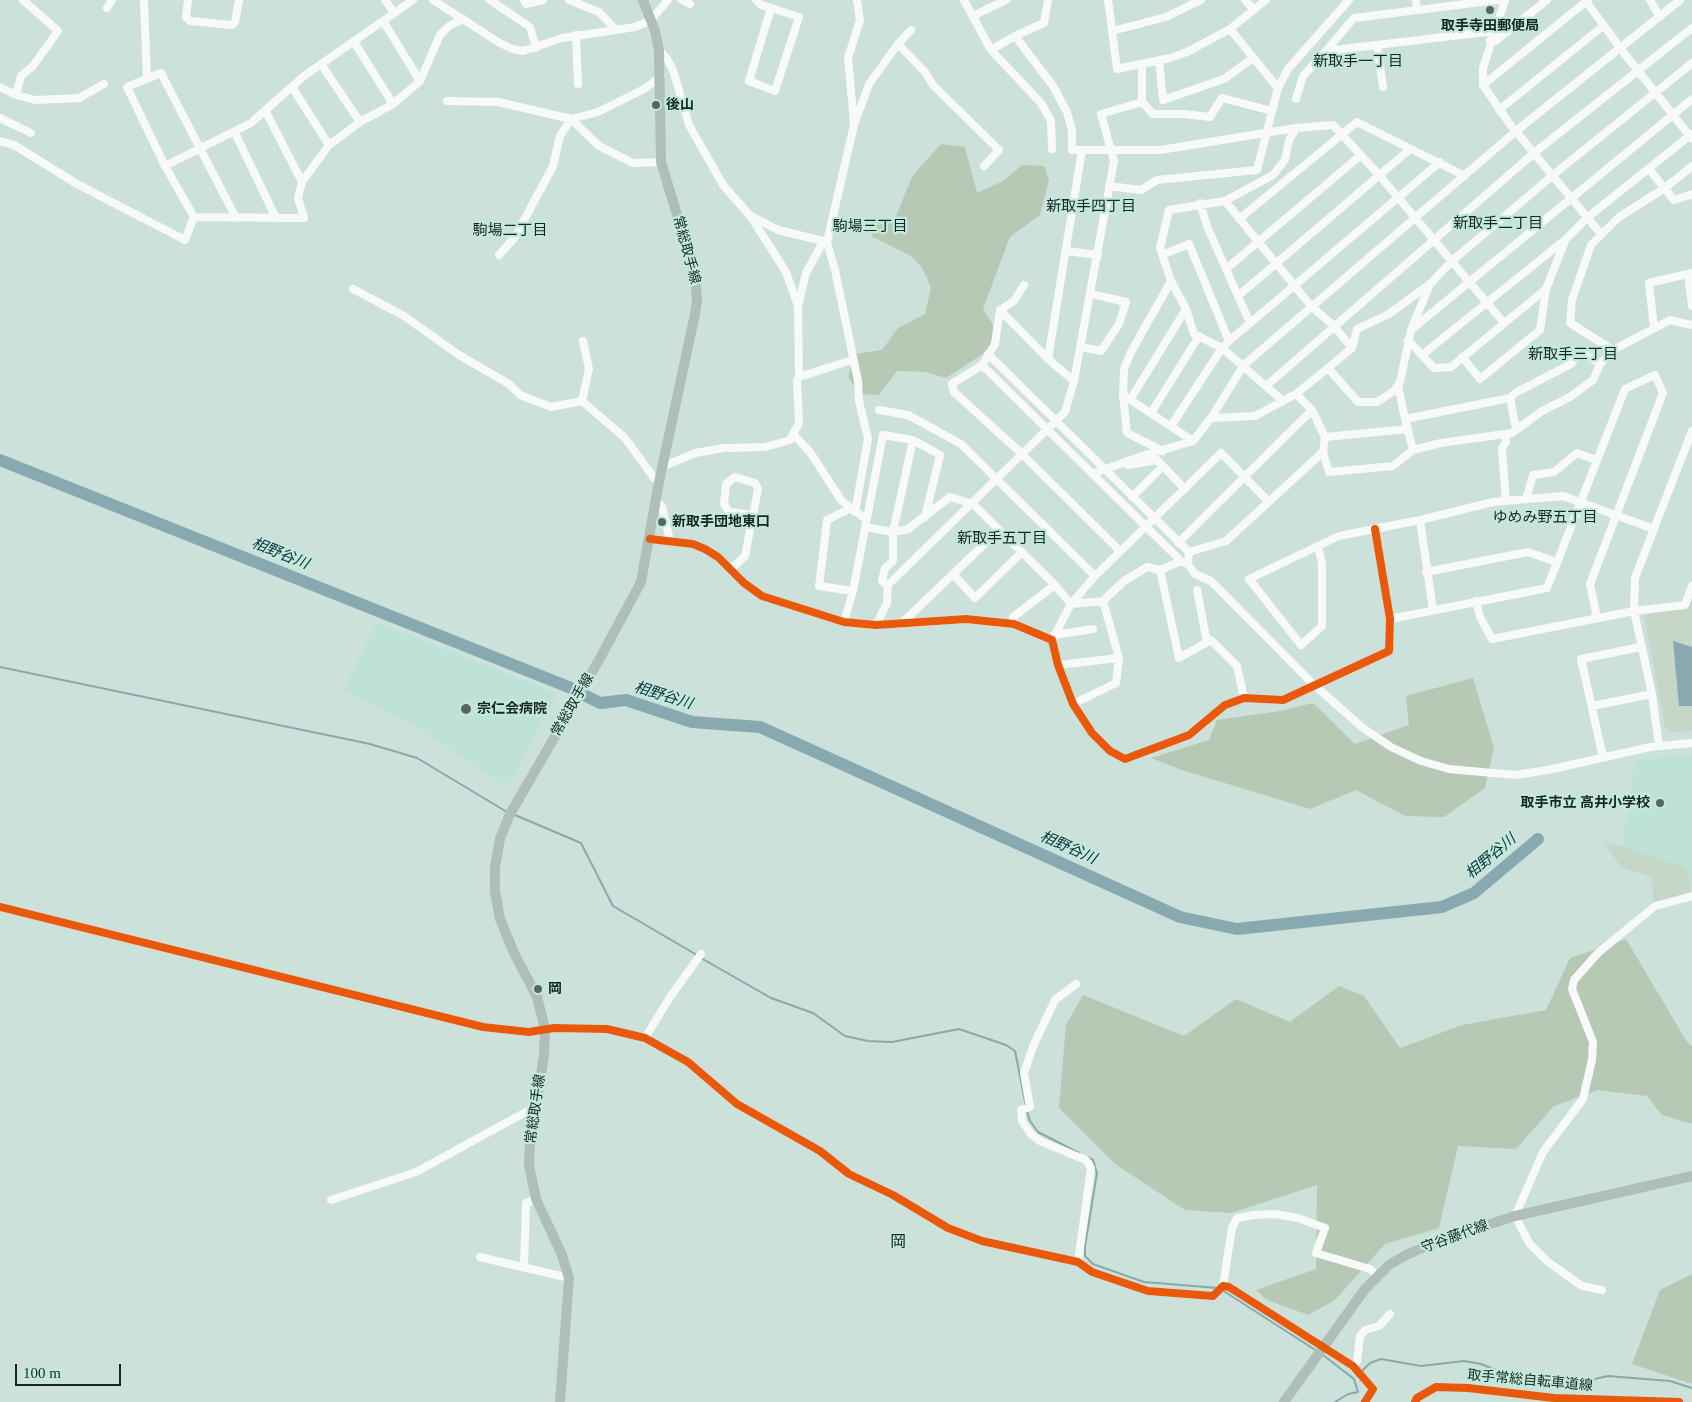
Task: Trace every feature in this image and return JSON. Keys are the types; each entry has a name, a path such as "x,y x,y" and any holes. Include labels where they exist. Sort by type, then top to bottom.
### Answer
{"main road":[{"name":"常総取手線","path":"560,1402 569,1278 562,1255 536,1199 529,1155 546,1041 545,1029 537,997 514,953 500,920 494,891 497,852 511,812 638,591 644,572 659,482 697,300 695,274 660,162 661,76 659,50 651,20 643,0"},
{"name":"守谷藤代線","path":"1284,1402 1365,1289 1377,1276 1395,1262 1430,1245 1515,1216 1691,1177"}],"street":[{"path":"16,95 21,76 33,66 58,30 23,0"},
{"path":"107,8 112,0"},
{"path":"144,0 147,79"},
{"path":"188,0 186,17 190,21 232,25 235,22 238,0"},
{"path":"385,0 394,13"},
{"path":"165,166 235,133 266,112 292,87 321,64 413,0"},
{"path":"433,0 498,42 512,49 523,51 562,38 635,27 651,20 668,0"},
{"path":"490,0 503,3 530,26 536,48"},
{"path":"524,0 526,4 543,0"},
{"path":"569,0 599,12 616,30"},
{"path":"682,0 690,4"},
{"path":"756,0 761,6 771,8 799,17 775,91 749,81 771,8"},
{"path":"854,125 848,58 860,20 857,0"},
{"path":"964,0 991,50 1041,102 1051,122 1052,149"},
{"path":"973,16 1006,0"},
{"path":"991,50 1015,36 1044,23 1048,0"},
{"path":"1108,0 1117,69 1187,52 1230,29 1266,0"},
{"path":"1112,31 1166,18 1201,0"},
{"path":"1245,0 1254,10"},
{"path":"1109,186 1141,190 1157,180 1257,170 1278,88 1290,67 1349,0"},
{"path":"1416,0 1417,10"},
{"path":"1296,99 1304,76 1354,18 1497,0"},
{"path":"1505,0 1490,40 1483,68 1483,85 1516,132 1602,234"},
{"path":"1490,40 1495,41 1547,0"},
{"path":"1650,0 1660,17"},
{"path":"1092,474 1139,456 1163,451 1192,441 1211,418 1244,365 1516,132 1680,0"},
{"path":"1422,355 1566,239 1588,217 1691,136 1655,94 1602,26 1587,1 1483,85"},
{"path":"1343,8 1354,18"},
{"path":"194,217 304,218 298,198 302,182 329,145 360,122 393,104 420,81 440,35 449,26 463,20"},
{"path":"383,21 420,81"},
{"path":"1499,110 1602,26"},
{"path":"1266,386 1534,153 1692,28"},
{"path":"1230,29 1278,88"},
{"path":"662,467 695,453 724,448 765,447 790,440 799,424 797,381 799,377 798,306 806,273 825,242 854,125 869,84 898,44 911,30"},
{"path":"1326,51 1494,31"},
{"path":"576,35 578,84"},
{"path":"1015,36 1053,86 1067,112 1072,131 1072,150 1160,150 1296,128 1318,128 1333,125 1343,133 1362,155 1470,281 1504,324"},
{"path":"354,42 393,104"},
{"path":"898,44 925,72 933,85 999,150 984,166"},
{"path":"1378,45 1383,87"},
{"path":"659,50 673,70 689,125 723,185 751,216 786,272 798,306"},
{"path":"1159,60 1163,100 1224,79 1253,58"},
{"path":"1211,418 1255,416 1296,394 1352,348 1357,329 1389,314 1430,284 1452,261 1553,175 1692,63"},
{"path":"321,64 360,122"},
{"path":"1142,64 1142,102 1152,114 1184,114 1210,117 1222,98 1272,111"},
{"path":"1290,67 1304,76"},
{"path":"194,217 165,166 127,87 161,73 236,218"},
{"path":"446,101 498,102 571,119 598,112 646,88 661,76"},
{"path":"0,87 16,95 35,100 79,98 104,84"},
{"path":"292,87 329,145"},
{"path":"1411,330 1571,196 1692,99"},
{"path":"876,625 887,604 888,585 1065,412 1081,347 1114,161 1101,114 1142,102"},
{"path":"266,112 302,182"},
{"path":"0,118 31,133"},
{"path":"571,119 600,146 633,163 660,162"},
{"path":"498,255 520,229 553,166 560,136 571,119"},
{"path":"1239,219 1357,122 1465,176"},
{"path":"1283,401 1244,365 1222,348 1194,334 1186,309 1171,282 1164,254 1160,248 1169,210 1200,203 1225,201 1273,175 1285,160 1289,140 1296,128"},
{"path":"235,133 276,218"},
{"path":"0,141 14,145 77,184 185,240 194,217"},
{"path":"1238,296 1410,149"},
{"path":"1048,359 1082,150"},
{"path":"1226,269 1362,155"},
{"path":"1171,426 1222,348 1229,341 1440,162"},
{"path":"1613,350 1570,323 1572,300 1591,245 1619,217 1665,188 1692,166"},
{"path":"1649,169 1674,200 1692,194"},
{"path":"1225,201 1311,306 1334,326 1352,348"},
{"path":"1200,203 1207,226 1250,323"},
{"path":"751,216 778,230 825,242"},
{"path":"1462,357 1480,379 1540,330 1546,289 1566,239"},
{"path":"825,242 835,270 852,360 858,381 858,401 868,439 853,510"},
{"path":"1164,254 1189,244 1229,341"},
{"path":"1066,250 1098,255"},
{"path":"1654,328 1649,283 1690,273 1692,306"},
{"path":"1163,451 1127,434 1123,395 1124,369 1131,352 1171,282"},
{"path":"1328,368 1358,402 1377,402 1394,391 1398,385 1411,330 1430,284"},
{"path":"1024,285 1014,301 1000,310 995,344 982,366 952,384 954,392 1022,454 1120,551"},
{"path":"1408,340 1434,368 1451,367 1546,289"},
{"path":"353,290 404,316 459,355 510,384 520,395 551,407 582,401"},
{"path":"1081,347 1101,351 1119,324 1126,302 1091,294"},
{"path":"1130,400 1186,309"},
{"path":"1000,310 1048,359 1074,381"},
{"path":"1296,394 1312,410 1325,437 1323,452 1329,472 1393,466 1413,450 1441,443 1512,433 1542,411 1570,398 1593,380 1600,364 1613,350 1670,320 1692,325"},
{"path":"1151,413 1199,336"},
{"path":"582,401 589,369 583,341"},
{"path":"1405,419 1510,398 1515,393 1571,364 1580,351 1600,364"},
{"path":"988,354 1189,552"},
{"path":"799,377 852,360"},
{"path":"982,366 1195,574 1211,581 1314,685 1363,728 1391,747 1421,761 1449,769 1481,774 1515,774 1548,770 1659,746 1692,743"},
{"path":"1390,619 1547,588 1625,389 1655,375 1663,393 1590,584 1597,618"},
{"path":"1398,385 1413,450"},
{"path":"1123,395 1192,441"},
{"path":"1510,398 1516,429"},
{"path":"582,401 625,438 648,471 659,482"},
{"path":"879,410 908,415 961,444 1095,576"},
{"path":"1178,543 1312,410"},
{"path":"1325,437 1408,429"},
{"path":"1659,746 1652,694 1634,611 1635,578 1692,431"},
{"path":"793,434 810,452 841,500 866,523 893,532 908,528 950,497 973,504 1055,585 1071,604"},
{"path":"1505,434 1506,442 1502,448 1506,501"},
{"path":"844,622 853,591 883,435 913,440 940,456 925,517"},
{"path":"888,585 882,580 885,568 893,561 893,532 913,440"},
{"path":"1071,604 1104,601 1124,581 1147,567 1160,570 1184,562 1189,552 1226,541 1323,452"},
{"path":"1268,501 1220,453 1185,489 1145,525 1095,576 1071,604 1053,637 1058,665 1072,704 1092,733 1110,751 1125,759 1189,735 1225,705 1244,698 1283,700 1389,651 1390,619 1375,529"},
{"path":"1526,499 1533,475 1554,472 1576,453 1596,460"},
{"path":"1128,465 1157,460 1185,489"},
{"path":"1132,497 1162,466"},
{"path":"732,569 745,556 753,515 758,489 755,483 735,477 726,484 724,504 729,512 753,515"},
{"path":"1318,546 1322,564 1322,626 1301,644 1249,579 1318,546 1339,536 1506,501 1563,496 1654,529"},
{"path":"656,502 662,506 670,541"},
{"path":"853,510 827,520 818,586 853,591"},
{"path":"1420,520 1433,610"},
{"path":"902,623 999,530"},
{"path":"650,539 693,544 705,548 732,569 744,584 762,596 844,622 876,625 952,619 1014,624 1053,637 1093,629"},
{"path":"953,574 975,598 1022,552"},
{"path":"1426,572 1528,552 1556,562"},
{"path":"1160,570 1179,658 1211,640 1237,666 1244,698"},
{"path":"1014,624 1013,617 1055,585"},
{"path":"1476,601 1480,617 1492,639 1634,611 1685,605 1692,586"},
{"path":"1197,590 1207,642"},
{"path":"1072,704 1116,683 1120,658 1104,601"},
{"path":"1603,757 1581,659 1641,647"},
{"path":"1058,665 1120,658"},
{"path":"1592,706 1652,694"},
{"path":"1602,1290 1582,1286 1548,1262 1529,1243 1515,1216 1543,1152 1583,1099 1592,1060 1593,1042 1572,989 1574,980 1598,952 1655,906 1692,896"},
{"path":"0,907 483,1027 518,1032 545,1029 608,1029 645,1038 688,1062 737,1104 820,1151 849,1174 893,1195 948,1228 982,1241 1078,1262 1092,1272 1148,1291 1212,1296 1221,1289 1230,1287 1321,1351 1355,1368 1373,1389 1365,1402"},
{"path":"645,1038 699,956"},
{"path":"1076,984 1055,1000 1034,1044 1024,1073 1030,1107 1020,1110 1022,1121 1031,1134 1040,1141 1086,1160 1091,1168 1078,1262"},
{"path":"331,1200 416,1172 535,1107"},
{"path":"524,1266 526,1203 536,1199"},
{"path":"1221,1289 1232,1228 1238,1218 1254,1215 1275,1214 1298,1218 1325,1228 1316,1253 1370,1269 1377,1276"},
{"path":"480,1257 569,1278"},
{"path":"1355,1368 1360,1336 1365,1330 1379,1326 1390,1314"}],"shaded area":[{"path":"941,144 965,147 977,193 1005,180 1022,165 1044,166 1049,180 1040,215 1010,237 983,309 993,325 992,348 946,378 926,372 897,371 879,395 859,394 848,377 854,354 882,350 898,328 925,314 931,288 923,269 911,256 871,236 876,225 893,223 913,175"},
{"path":"1692,592 1692,731 1671,732 1665,727 1644,616 1687,606"},
{"name":"宗仁会病院","path":"376,622 557,694 507,787 408,721 343,691"},
{"path":"1473,678 1494,748 1485,788 1444,817 1405,816 1356,790 1310,809 1182,770 1151,758 1209,740 1217,720 1280,711 1313,703 1355,744 1409,725 1406,696"},
{"name":"取手市立 高井小学校","path":"1668,756 1692,757 1692,890 1686,868 1622,846 1635,761"},
{"path":"1604,843 1622,846 1686,868 1692,896 1655,906 1651,877 1621,867"},
{"path":"1626,939 1687,1042 1692,1046 1692,1124 1662,1115 1647,1096 1598,1090 1554,1106 1516,1149 1458,1146 1439,1228 1385,1244 1335,1300 1308,1315 1267,1300 1256,1290 1316,1269 1317,1185 1231,1213 1185,1210 1115,1164 1059,1108 1066,1025 1083,995 1184,1036 1236,999 1290,1022 1339,986 1364,996 1400,1048 1462,1025 1546,1010 1570,958"},
{"path":"1692,1274 1692,1384 1632,1364 1660,1290"}],"water":[{"path":"1673,641 1692,647 1692,706 1679,706"}],"waterway":[{"name":"相野谷川","path":"0,460 576,690"},
{"path":"0,667 370,744 417,758 507,812"},
{"name":"相野谷川","path":"584,695 600,703 626,700 692,722 760,727 1180,917 1237,929 1442,907 1474,893 1538,839"},
{"path":"515,815 581,843 613,906 697,955"},
{"path":"701,958 771,998 813,1013 845,1036 868,1041 892,1042 959,1029 1006,1045 1015,1051 1026,1106"},
{"path":"1027,1111 1030,1121 1038,1132 1079,1153"},
{"path":"1088,1157 1093,1160 1097,1173 1085,1256 1093,1264 1144,1282 1218,1288"},
{"path":"1222,1290 1317,1351"},
{"path":"1323,1355 1354,1379 1358,1392 1348,1394 1335,1402"},
{"path":"1361,1372 1370,1363 1381,1359 1421,1366 1464,1361 1481,1364 1526,1382 1564,1386 1608,1376 1670,1381 1692,1388"}],"cycle path":[{"path":"650,539 693,544 705,549 718,557 744,583 762,596 844,622 876,625 966,619 1014,624 1052,640 1058,665 1073,704 1092,733 1110,751 1125,759 1189,735 1225,705 1244,698 1283,700 1389,651 1390,619 1375,529"},
{"path":"0,907 483,1027 529,1032 554,1028 607,1029 645,1038 688,1062 737,1104 820,1151 849,1174 893,1195 948,1228 982,1241 1078,1262 1092,1272 1148,1291 1213,1296 1223,1286 1229,1287 1353,1366 1373,1389 1365,1402"},
{"name":"取手常総自転車道線","path":"1415,1402 1417,1398 1436,1387 1468,1388 1554,1398 1679,1402"}],"place":[{"name":"取手寺田郵便局","path":"1490,10"},
{"name":"後山","path":"656,105"},
{"name":"新取手団地東口","path":"662,522"},
{"name":"宗仁会病院","path":"466,709"},
{"name":"取手市立 高井小学校","path":"1660,803"},
{"name":"岡","path":"538,989"}],"district":[{"name":"新取手一丁目","path":"1358,62"},
{"name":"新取手四丁目","path":"1091,207"},
{"name":"新取手二丁目","path":"1498,224"},
{"name":"駒場三丁目","path":"870,227"},
{"name":"駒場二丁目","path":"510,231"},
{"name":"新取手三丁目","path":"1573,355"},
{"name":"ゆめみ野五丁目","path":"1545,518"},
{"name":"新取手五丁目","path":"1002,539"},
{"name":"岡","path":"898,1243"}]}
